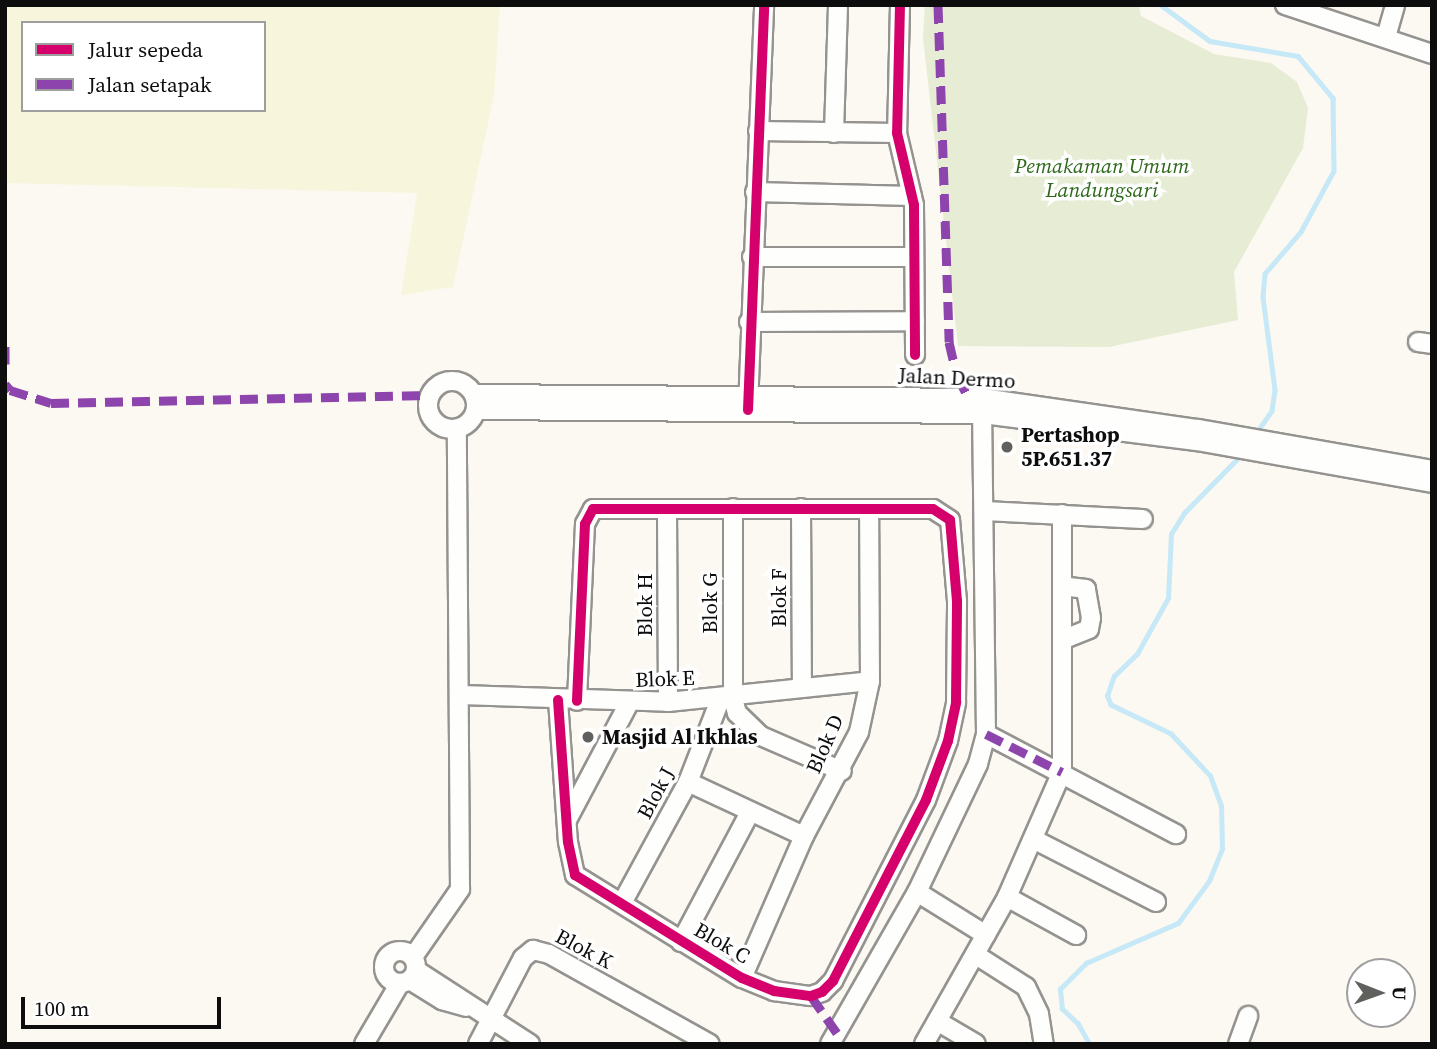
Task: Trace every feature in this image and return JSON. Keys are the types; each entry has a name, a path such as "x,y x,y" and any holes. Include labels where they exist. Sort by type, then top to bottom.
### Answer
{"street":[{"path":"748,403 749,322 764,5"},
{"path":"834,132 838,5"},
{"path":"900,5 897,133 912,196 915,355"},
{"path":"1285,5 1432,54"},
{"path":"1386,37 1395,5"},
{"path":"758,131 897,133"},
{"path":"755,192 912,196"},
{"path":"752,257 914,257"},
{"path":"749,322 915,321"},
{"name":"Jalan Dermo","path":"457,429 442,427 431,417 429,396 440,384 455,380 475,402 982,406 1300,452"},
{"path":"364,1044 460,889 461,702 457,429 469,422 475,402"},
{"path":"830,1044 917,892 978,764 986,734 982,406"},
{"path":"1300,452 1432,470"},
{"path":"1300,452 1432,483"},
{"path":"577,701 586,517 599,508 869,509"},
{"name":"Blok G","path":"727,699 733,508"},
{"name":"Blok F","path":"801,508 802,688"},
{"name":"Blok H","path":"667,509 668,702"},
{"name":"Blok D","path":"741,978 804,836 842,771 859,732 870,681 869,509"},
{"name":"Blok C","path":"558,700 566,821 575,875 741,978 787,993 811,996 822,992 832,981 926,800 947,741 956,702 957,601 952,528 943,513 933,509 869,509"},
{"path":"984,511 1143,519"},
{"path":"924,1044 1007,897 1035,840 1062,772 1062,514"},
{"path":"1062,586 1086,589 1091,618 1089,629 1062,640"},
{"name":"Blok E","path":"461,702 558,700 629,703 727,699 870,681"},
{"path":"727,699 746,725 761,736 842,771"},
{"name":"Blok J","path":"622,903 688,782 727,699"},
{"path":"566,821 629,703"},
{"path":"986,734 1176,834"},
{"path":"688,782 804,836"},
{"path":"681,942 750,812"},
{"path":"1035,840 1156,902"},
{"path":"917,892 986,935"},
{"path":"1007,897 1076,935"},
{"name":"Blok K","path":"478,1044 523,958 541,950 710,1044"},
{"path":"976,955 1026,987 1039,1014 1044,1044"},
{"path":"410,973 448,988 470,1007 530,1044"},
{"path":"1238,1044 1248,1016"},
{"path":"937,1021 976,1044"}],"shaded area":[{"path":"5,5 500,5 494,95 453,287 401,295 417,193 5,183"}],"green space":[{"name":"Pemakaman Umum Landungsari","path":"925,5 1139,5 1141,16 1214,54 1271,63 1297,82 1308,108 1303,148 1234,272 1238,320 1109,347 958,346 923,38"}],"waterway":[{"path":"1161,5 1210,41 1298,56 1333,98 1334,171 1301,232 1265,274 1263,297 1275,390 1272,411 1256,434"},
{"path":"1089,1044 1078,1024 1062,1009 1060,989 1086,963 1178,923 1209,881 1222,849 1221,806 1210,776 1171,734 1111,705 1107,696 1114,676 1137,654 1168,598 1171,534 1184,513 1243,453"}],"marked path":[{"path":"938,5 949,342 957,376 969,399"},
{"path":"5,346 5,364"},
{"path":"5,384 10,390 51,403 429,395"},
{"path":"986,734 1062,772"},
{"path":"811,996 837,1033"}],"cycle path":[{"path":"748,410 764,5"},
{"path":"900,5 897,133 914,205 915,355"},
{"path":"558,700 568,842 575,875 742,978 774,991 811,996 822,992 833,981 926,800 948,741 956,702 957,601 950,520 933,509 593,509 585,524 577,701"}],"place":[{"name":"Pertashop 5P.651.37","path":"1007,447"},
{"name":"Masjid Al Ikhlas","path":"588,737"}]}
